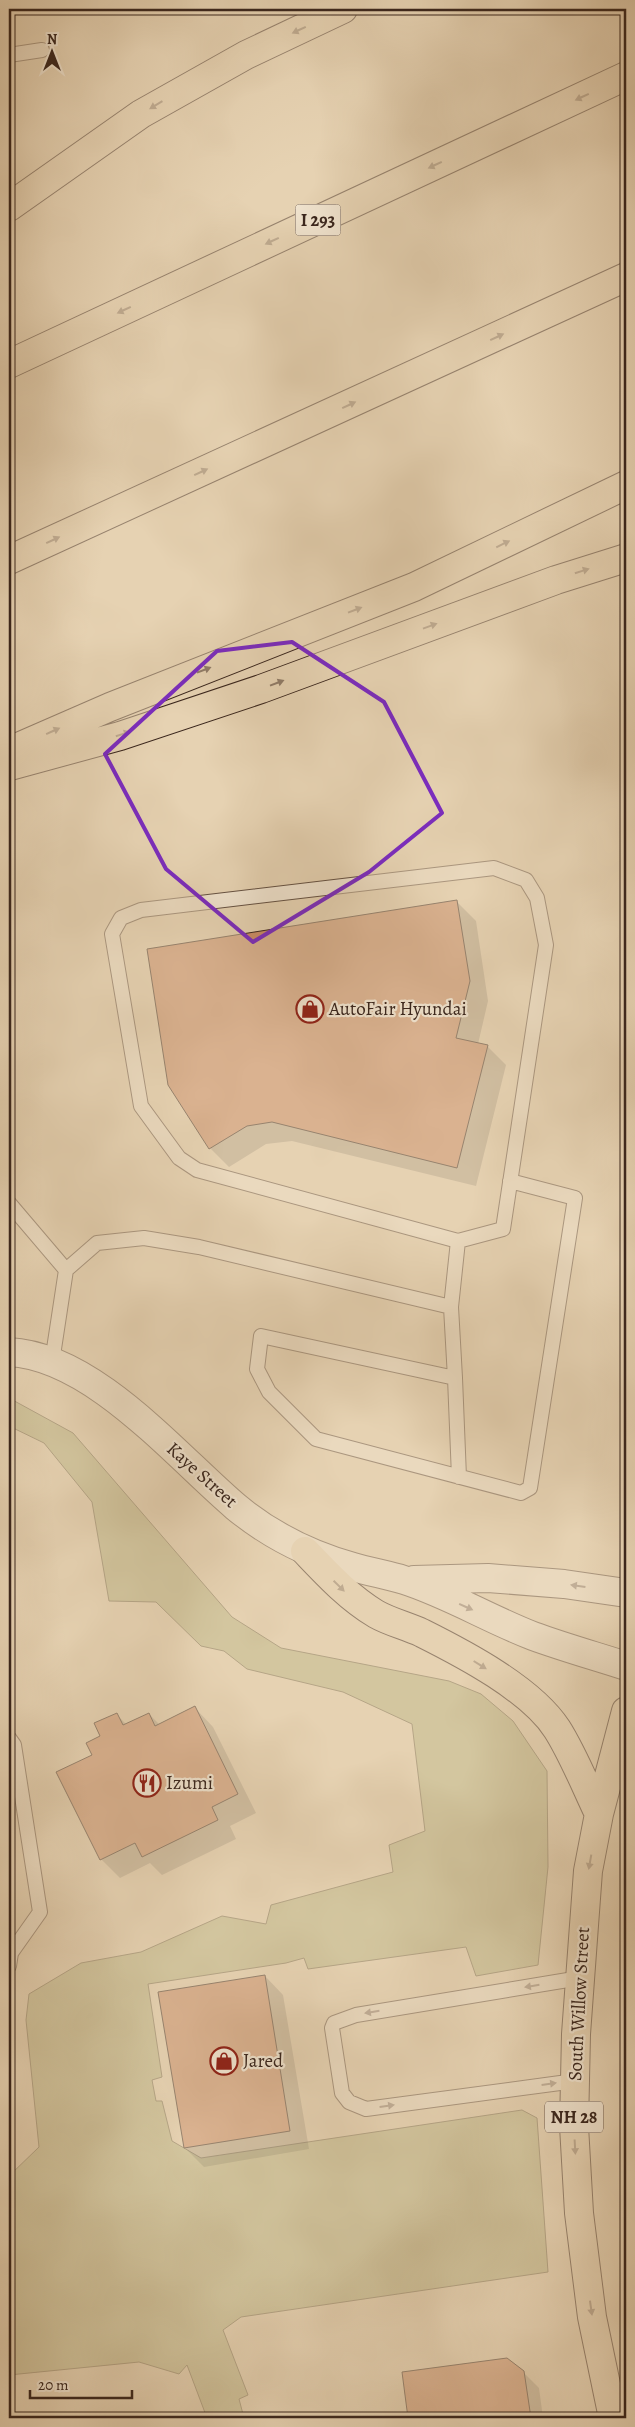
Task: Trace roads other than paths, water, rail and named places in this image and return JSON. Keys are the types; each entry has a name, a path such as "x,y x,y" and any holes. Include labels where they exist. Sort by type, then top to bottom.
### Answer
{"main road":[{"path":"9,207 150,109 246,55 343,9"},
{"name":"I 293","path":"9,364 626,76"},
{"path":"9,560 626,277"},
{"path":"9,751 110,706 414,587 626,485"},
{"path":"9,766 120,736 261,690 556,580 626,558"},
{"path":"306,1550 343,1590 377,1614 420,1632 460,1652 512,1685 539,1709 557,1729 599,1814"},
{"name":"South Willow Street","path":"613,2418 592,2317 579,2213 574,2126 574,2081 588,1871 599,1814 626,1711"}],"street":[{"name":"Kaye Street","path":"9,1352 52,1362 86,1379 148,1426 237,1507 269,1531 306,1550 351,1566 405,1580 533,1636 626,1666"},
{"name":"Kaye Street","path":"405,1580 488,1578 564,1584 626,1593"}],"lane":[{"path":"9,55 42,50"},
{"path":"494,868 526,880 537,898 546,945 503,1229 458,1241 197,1170 179,1158 141,1106 112,934 121,918 141,910 494,868"},
{"path":"455,1378 261,1336 257,1368 269,1392 316,1438 521,1492 530,1488 575,1198 510,1181"},
{"path":"9,1203 66,1270"},
{"path":"52,1362 66,1270 97,1243 144,1238 198,1247 451,1307"},
{"path":"458,1241 451,1307 459,1477"},
{"path":"9,1738 14,1745 40,1912 11,1953 9,1966"},
{"path":"574,2081 366,2109 348,2102 342,2093 332,2028 334,2023 356,2015 580,1978"}],"place":[{"name":"AutoFair Hyundai","path":"310,1009"},
{"name":"Izumi","path":"147,1783"},
{"name":"Jared","path":"224,2061"}]}
